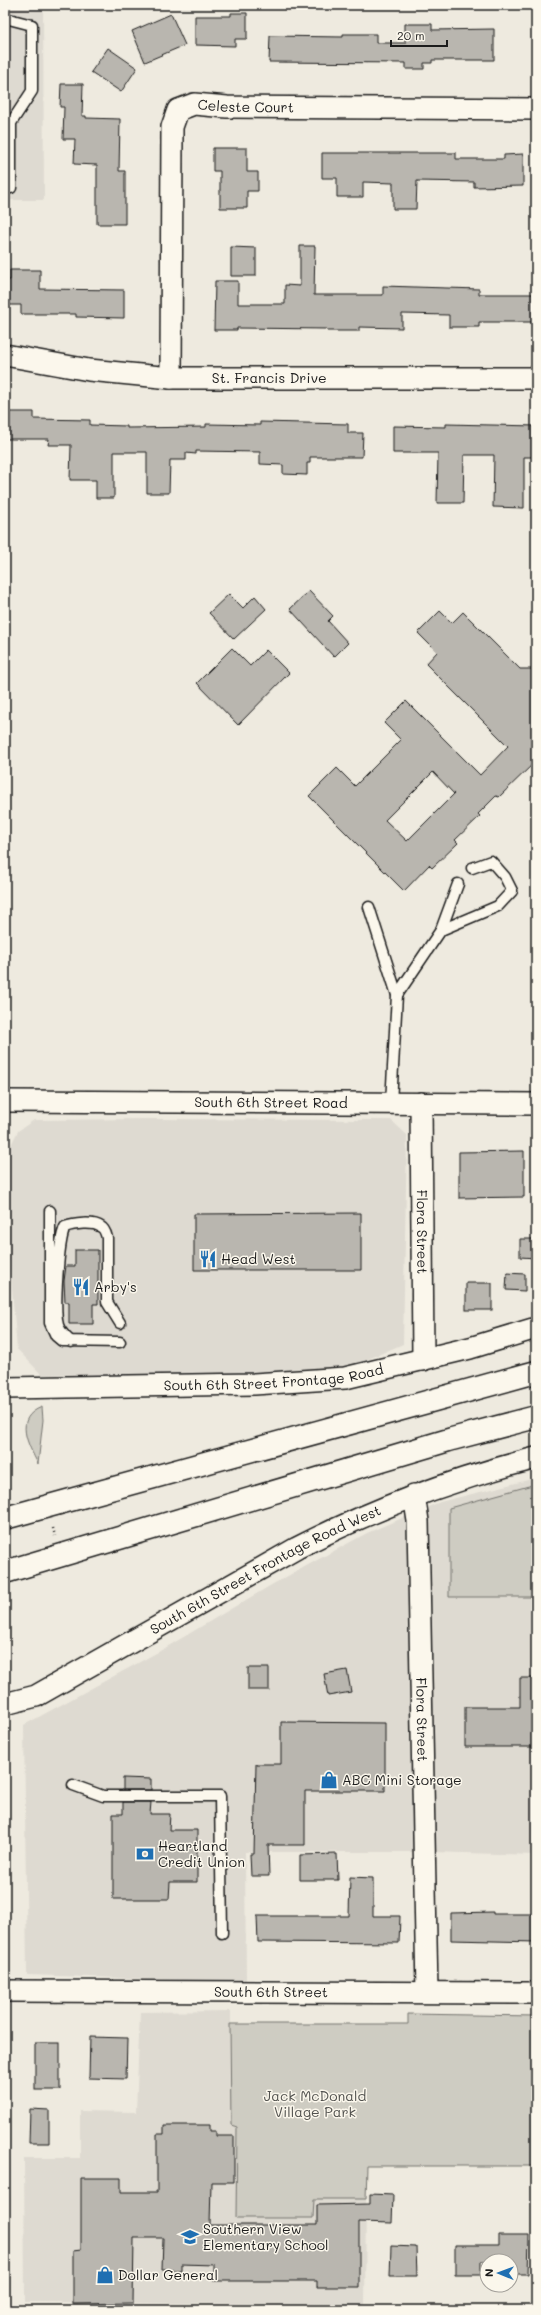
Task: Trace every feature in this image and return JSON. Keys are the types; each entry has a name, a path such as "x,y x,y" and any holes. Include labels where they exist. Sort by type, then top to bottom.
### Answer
{"main road":[{"path":"5,1518 536,1372"},
{"path":"5,1572 452,1439 536,1417"}],"street":[{"name":"Celeste Court","path":"170,378 172,127 178,110 194,104 227,106 536,109"},
{"name":"St. Francis Drive","path":"5,355 89,370 170,378 536,378"},
{"name":"South 6th Street Road","path":"5,1101 536,1104"},
{"name":"Flora Street","path":"421,1103 423,1360"},
{"name":"South 6th Street Frontage Road","path":"5,1388 304,1382 345,1378 423,1360 536,1328"},
{"name":"South 6th Street Frontage Road West","path":"5,1704 36,1696 297,1548 340,1526 414,1495 536,1458"},
{"name":"Flora Street","path":"414,1495 418,1521 428,1992"},
{"name":"South 6th Street","path":"5,1990 536,1993"}],"lane":[{"path":"5,18 32,25 32,91 8,123 11,188 5,188"},
{"path":"441,930 498,906 512,891 505,876 491,861 472,868"},
{"path":"397,995 441,930 458,884"},
{"path":"369,907 397,995 392,1103"},
{"path":"50,1211 50,1323 56,1336 62,1341 71,1342 120,1342"},
{"path":"71,1342 61,1331 58,1324 61,1235 65,1227 71,1225 94,1225 101,1226 104,1231 107,1238 107,1302 120,1324"},
{"path":"73,1785 103,1796 220,1796 222,1934"}],"shaded area":[{"path":"5,5 43,5 44,200 5,200"},
{"path":"5,509 9,509 7,659 5,659"},
{"path":"34,1120 391,1120 407,1135 403,1344 357,1364 284,1373 42,1375 17,1349 8,1241 9,1149 18,1131"},
{"path":"536,1478 536,1855 432,1852 245,1852 246,1982 27,1975 24,1725 160,1651 273,1584 367,1533 440,1502"},
{"path":"231,2011 231,2125 237,2127 313,2217 314,2199 366,2199 365,2305 25,2302 24,2158 80,2158 80,2111 136,2112 140,2012"}],"green space":[{"path":"42,1407 43,1420 38,1464 27,1440 25,1425 33,1412"},
{"path":"536,1484 536,1597 449,1597 449,1508"},
{"name":"Jack McDonald Village Park","path":"408,2014 536,2016 536,2166 367,2166 366,2199 314,2199 313,2218 236,2218 237,2127 231,2125 230,2024 408,2024"}],"building":[{"path":"231,13 247,13 247,39 235,39 235,46 195,45 195,16 231,16"},
{"path":"171,14 185,45 145,62 132,31"},
{"path":"405,24 432,24 432,30 494,29 494,60 432,60 432,63 424,63 424,69 406,69 406,63 269,62 270,36 343,37 343,34 376,34 376,43 405,43"},
{"path":"108,48 137,68 121,92 91,72"},
{"path":"61,84 83,84 82,116 86,116 86,118 120,119 119,171 125,171 125,224 97,224 97,165 74,164 75,139 63,139 64,107 60,107"},
{"path":"213,148 247,148 247,172 258,172 258,191 247,191 247,208 220,208 220,171 213,171"},
{"path":"322,153 456,153 456,159 504,159 504,155 523,154 523,186 474,187 474,182 417,181 416,209 393,209 393,183 363,182 363,197 337,197 337,178 322,178"},
{"path":"300,246 315,246 314,295 383,295 383,286 479,289 479,294 536,294 536,322 479,322 479,327 449,327 449,315 402,314 402,328 359,327 359,331 327,331 327,329 237,328 237,330 214,330 215,281 238,281 238,304 285,304 285,285 300,286"},
{"path":"231,247 256,248 256,276 231,276"},
{"path":"10,270 40,270 40,289 124,290 124,318 76,317 76,314 21,314 21,305 5,305 5,280 10,280"},
{"path":"5,412 34,412 34,419 90,420 90,425 127,426 127,428 206,427 206,424 260,425 260,422 348,424 348,433 363,433 362,457 310,457 310,463 307,463 307,475 283,474 283,465 260,464 260,452 196,451 196,454 186,453 186,460 170,460 169,493 147,493 147,452 114,452 114,498 96,498 96,480 70,480 71,445 48,445 49,439 5,439"},
{"path":"446,424 536,426 536,457 524,457 524,508 493,507 494,455 464,455 463,503 437,503 438,453 393,453 393,426 446,427"},
{"path":"309,591 333,616 328,621 348,643 334,657 290,609"},
{"path":"229,594 243,608 255,596 266,609 234,639 209,613"},
{"path":"440,611 452,623 463,612 520,669 536,669 536,761 499,797 496,796 478,814 480,816 455,840 458,843 432,868 429,865 404,891 309,796 337,768 355,786 401,740 384,723 406,701 480,775 508,746 426,664 437,652 418,633","holes":["433,772 454,794 407,841 385,820"]},
{"path":"232,648 250,666 266,650 289,673 238,725 197,683"},
{"path":"524,1151 524,1197 459,1198 459,1152"},
{"path":"361,1213 361,1270 194,1270 194,1214"},
{"path":"520,1239 536,1239 536,1258 520,1257"},
{"path":"75,1250 98,1250 98,1304 93,1304 93,1324 69,1324 69,1302 65,1302 64,1281 66,1266 75,1266"},
{"path":"507,1273 525,1274 525,1291 506,1290"},
{"path":"466,1283 492,1283 492,1310 466,1310"},
{"path":"248,1668 269,1668 269,1690 248,1690"},
{"path":"347,1670 351,1692 328,1696 324,1674"},
{"path":"520,1678 536,1678 536,1747 465,1747 465,1707 520,1707"},
{"path":"281,1722 385,1723 385,1791 305,1791 305,1845 268,1845 269,1876 251,1876 250,1854 254,1854 256,1764 281,1764"},
{"path":"123,1778 151,1779 151,1790 123,1790"},
{"path":"123,1802 151,1802 150,1814 170,1814 169,1830 197,1830 197,1882 170,1882 169,1899 113,1899 113,1814 123,1814"},
{"path":"337,1854 338,1880 300,1880 300,1855"},
{"path":"350,1877 373,1878 373,1916 400,1916 399,1943 258,1942 257,1916 349,1916"},
{"path":"493,1912 493,1914 536,1914 536,1942 451,1940 451,1913"},
{"path":"90,2037 127,2038 126,2079 89,2078"},
{"path":"35,2043 60,2043 60,2090 35,2090"},
{"path":"30,2109 49,2110 49,2143 29,2143"},
{"path":"164,2125 210,2125 210,2131 216,2131 216,2136 234,2136 234,2182 211,2182 210,2225 317,2225 317,2205 370,2204 370,2194 393,2195 392,2223 359,2222 359,2287 317,2287 317,2281 214,2281 214,2265 181,2264 181,2270 162,2270 163,2238 134,2238 133,2303 73,2304 73,2251 81,2250 81,2178 121,2178 121,2192 157,2192 157,2134 164,2134"},
{"path":"499,2235 529,2235 528,2274 519,2274 519,2253 479,2253 479,2275 455,2275 455,2245 499,2245"},
{"path":"391,2246 416,2247 417,2276 390,2276"}],"place":[{"name":"Head West","path":"208,1259"},
{"name":"Arby's","path":"81,1287"},
{"name":"ABC Mini Storage","path":"329,1780"},
{"name":"Heartland Credit Union","path":"145,1854"},
{"name":"Southern View Elementary School","path":"190,2237"},
{"name":"Dollar General","path":"105,2275"}]}
